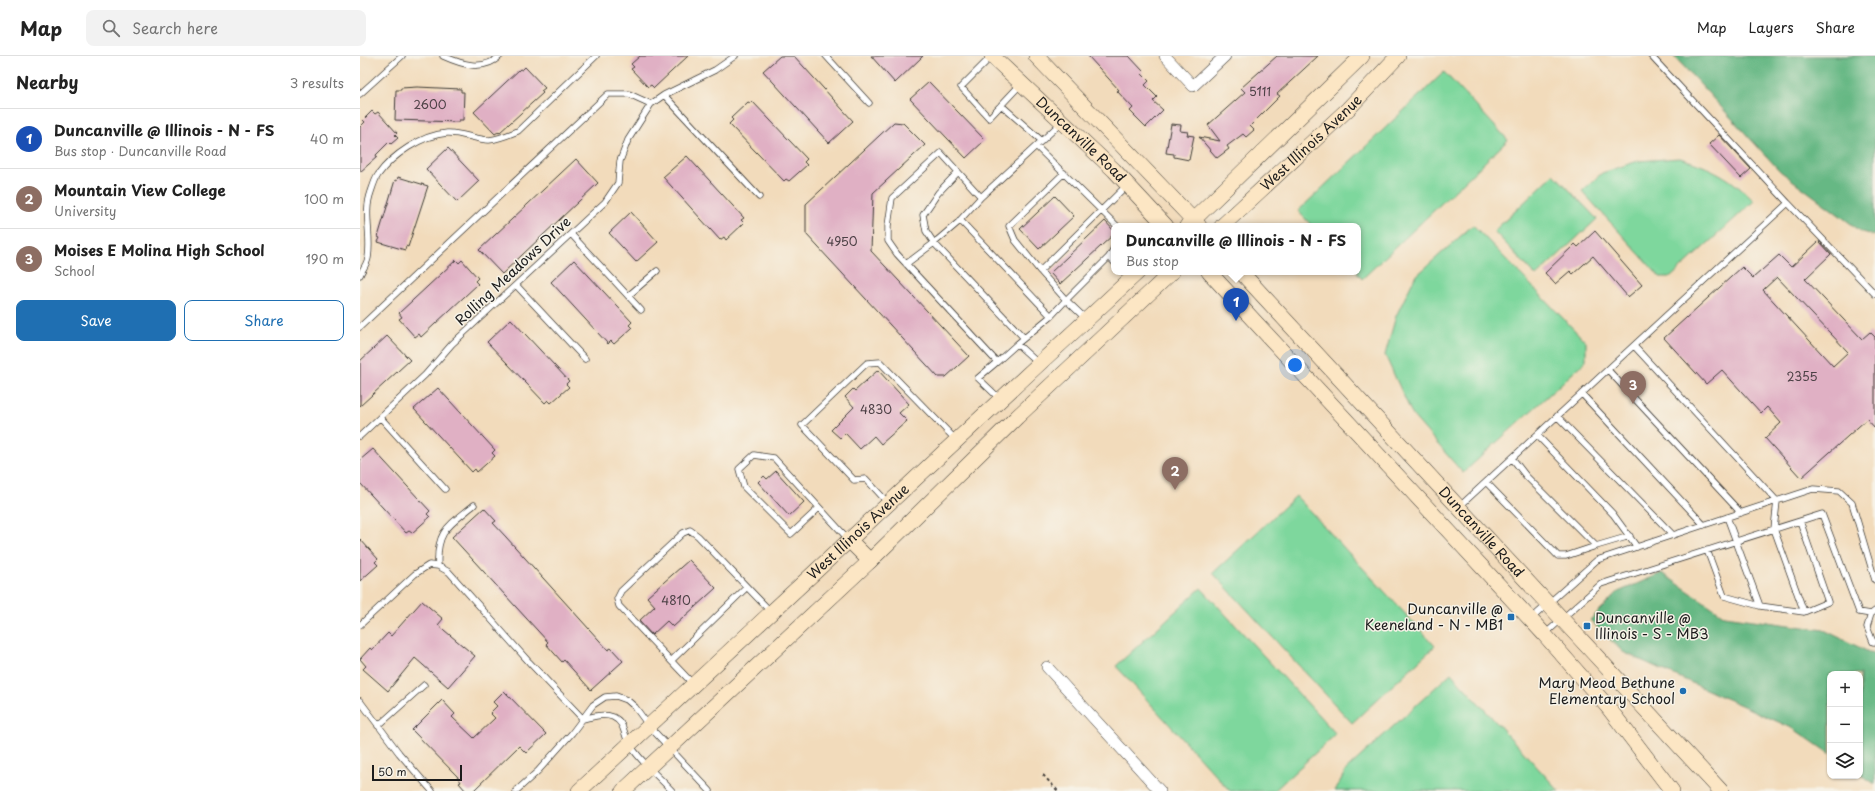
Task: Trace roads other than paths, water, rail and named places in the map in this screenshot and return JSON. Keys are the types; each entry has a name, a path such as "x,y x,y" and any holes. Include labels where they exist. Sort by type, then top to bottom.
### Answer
{"main road":[{"name":"Duncanville Road","path":"992,56 1127,184 1163,223"},
{"name":"Duncanville Road","path":"1036,56 1192,223"},
{"name":"West Illinois Avenue","path":"1194,223 1362,56"},
{"name":"West Illinois Avenue","path":"1225,223 1348,109 1398,56"},
{"name":"West Illinois Avenue","path":"623,791 870,561 1017,417 1169,275"},
{"name":"Duncanville Road","path":"1212,275 1544,634 1607,706 1672,791"},
{"name":"Duncanville Road","path":"1244,275 1721,791"},
{"name":"West Illinois Avenue","path":"579,791 1132,276"},
{"path":"1000,400 1017,417"},
{"path":"849,540 870,561"}],"street":[{"path":"1165,56 1192,86 1225,56"},
{"path":"1047,667 1160,791"}],"lane":[{"path":"360,94 402,56"},
{"path":"443,56 466,65 481,65 493,62 500,56"},
{"path":"360,275 368,259 368,216 370,194 377,176 390,162 404,151 432,136 447,133 488,140 504,137 518,131 596,56"},
{"name":"Rolling Meadows Drive","path":"360,436 425,375 452,344 605,202 618,183 620,160 628,140 651,104 664,95 715,70 735,56"},
{"path":"826,56 869,103"},
{"path":"992,56 961,87 989,118 1021,84"},
{"path":"1651,56 1875,294"},
{"path":"360,327 608,94 629,94 651,104"},
{"path":"664,95 759,197"},
{"path":"1001,105 1042,141"},
{"path":"906,264 961,220 981,197 1063,122"},
{"path":"1036,146 1114,223"},
{"path":"981,197 941,153 892,198 888,226 888,242 906,264 997,362"},
{"path":"958,172 938,193 923,215 926,231 934,243 1024,338"},
{"path":"1064,173 1008,226 1014,240 1066,300 1086,320"},
{"path":"1040,271 1127,184"},
{"path":"1458,508 1788,203"},
{"path":"961,220 1050,316"},
{"path":"571,234 641,310"},
{"path":"1000,400 978,378 1050,316 1111,253"},
{"path":"628,296 657,271"},
{"path":"516,285 585,359"},
{"path":"1017,344 1039,364"},
{"path":"1634,346 1777,501 1774,529 1804,612"},
{"path":"889,503 866,479 854,480 802,425 867,363 880,362 956,441"},
{"path":"1608,370 1741,513"},
{"path":"1582,394 1704,525"},
{"path":"1557,416 1673,535"},
{"path":"380,417 445,489"},
{"path":"1537,435 1613,514 1630,536 1636,547"},
{"path":"819,508 791,534 744,487 739,469 754,455 774,458 849,540"},
{"path":"1512,458 1526,476 1596,546"},
{"path":"1486,482 1558,556 1566,556 1630,536"},
{"path":"1530,620 1597,560 1813,489 1839,490 1852,503 1875,580"},
{"path":"438,566 438,542 441,535 474,505"},
{"path":"1544,634 1562,620 1601,584 1822,514 1859,612 1873,612 1867,627 1873,642 1875,642"},
{"path":"1727,517 1760,606"},
{"path":"1707,550 1724,596 1760,606 1804,612 1828,602 1800,521"},
{"path":"694,684 619,606 617,599 621,591 683,533 690,530 698,536 771,612"},
{"path":"360,625 415,574 429,565 438,566 449,572 582,719"},
{"path":"671,661 747,587"},
{"path":"378,726 424,685"},
{"path":"516,791 538,771 593,705 605,696 616,696 626,700 635,707 649,726 710,791"},
{"path":"360,701 399,753 432,791"},
{"path":"582,719 596,716 614,717 620,722 625,731 629,744 672,791"}],"place":[{"name":"Duncanville @ Illinois - N - FS","path":"1236,321"},
{"name":"Moises E Molina High School","path":"1633,404"},
{"name":"Mountain View College","path":"1175,490"},
{"name":"Duncanville @ Keeneland - N - MB1","path":"1511,617"},
{"name":"Duncanville @ Illinois - S - MB3","path":"1587,626"},
{"name":"Mary Meod Bethune Elementary School","path":"1683,691"}]}
